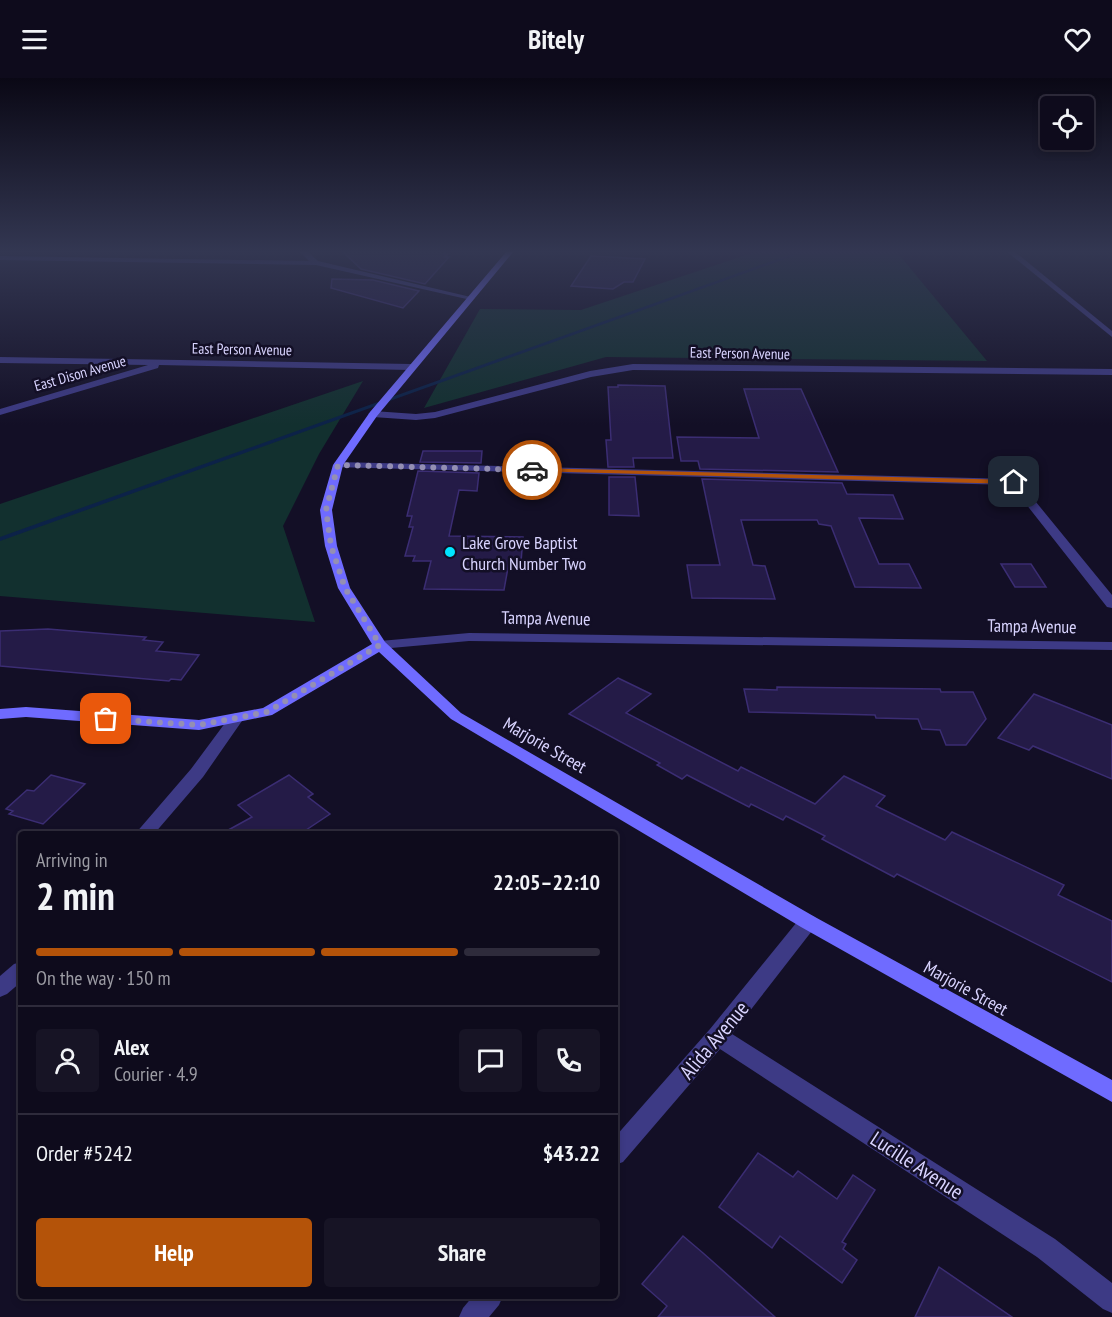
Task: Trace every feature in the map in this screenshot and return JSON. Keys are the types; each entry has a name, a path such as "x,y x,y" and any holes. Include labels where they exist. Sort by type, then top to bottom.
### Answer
{"street":[{"name":"Marjorie Street","path":"462,309 373,414 338,465 326,510 331,546 345,588 380,645 456,716 808,922 1112,1092"},
{"path":"1080,309 1112,335"},
{"name":"East Person Avenue","path":"0,360 411,367"},
{"name":"East Dison Avenue","path":"0,412 169,362"},
{"name":"East Person Avenue","path":"373,414 435,415 590,374 633,368 1112,372"},
{"path":"338,465 1014,482 1112,604"},
{"name":"Tampa Avenue","path":"0,714 26,712 199,725 267,712 380,645 469,636 1110,648"},
{"path":"147,831 197,773 236,718"},
{"name":"Alida Avenue","path":"618,1151 718,1036 808,922"},
{"path":"0,988 18,973"},
{"name":"Lucille Avenue","path":"718,1036 1046,1248 1112,1300"},
{"path":"472,1317 487,1299"}],"green space":[{"path":"480,309 944,309 987,361 606,357 424,408"},
{"path":"363,381 319,454 283,526 315,622 0,596 0,504"}],"building":[{"path":"618,385 665,386 673,458 633,458 634,467 608,467 606,440 611,440 608,387 618,387"},
{"path":"744,389 801,389 838,472 700,469 698,461 681,461 677,437 759,438"},
{"path":"423,451 482,451 481,463 420,462"},
{"path":"418,471 479,473 477,491 459,490 449,536 523,537 521,562 509,562 504,590 424,589 431,561 413,561 415,556 405,556 413,527 409,527 412,516 407,516"},
{"path":"609,477 635,477 639,516 609,515"},
{"path":"702,479 842,483 847,494 893,495 903,519 859,518 879,564 909,564 921,588 855,587 831,526 819,524 817,520 741,520 753,565 765,566 775,599 692,598 687,565 720,565"},
{"path":"1001,564 1031,564 1046,587 1015,587"},
{"path":"48,629 146,637 143,640 163,642 156,651 199,655 181,680 171,679 169,681 0,666 0,631"},
{"path":"618,678 651,694 626,713 738,771 741,767 815,804 844,776 885,796 876,806 945,840 952,832 1064,885 1058,895 1112,921 1112,982 897,874 894,877 822,839 825,836 786,816 783,820 751,804 749,807 687,775 682,779 657,765 660,763 569,714"},
{"path":"777,687 940,689 941,692 973,692 986,719 966,745 946,745 940,730 922,729 918,719 876,718 875,715 749,712 744,689 777,690"},
{"path":"1034,694 1112,725 1112,779 1033,746 1029,750 998,738"},
{"path":"51,775 85,784 43,824 9,814 13,811 6,809 27,790 34,791"},
{"path":"289,775 313,794 308,797 330,814 304,831 226,831 252,817 238,805"},
{"path":"758,1153 793,1177 798,1171 837,1199 853,1175 875,1190 842,1242 846,1244 843,1249 857,1260 842,1283 780,1236 772,1248 719,1207"},
{"path":"683,1236 775,1317 658,1317 667,1306 642,1284"},
{"path":"939,1267 1012,1317 915,1317"}],"waterway":[{"path":"0,539 643,309"}],"way so far":[{"path":"106,719 199,725 267,712 380,645 345,588 331,546 326,510 338,465 532,470"}],"place":[{"name":"Lake Grove Baptist Church Number Two","path":"450,552"}],"route":[{"path":"532,470 1014,482"}]}
